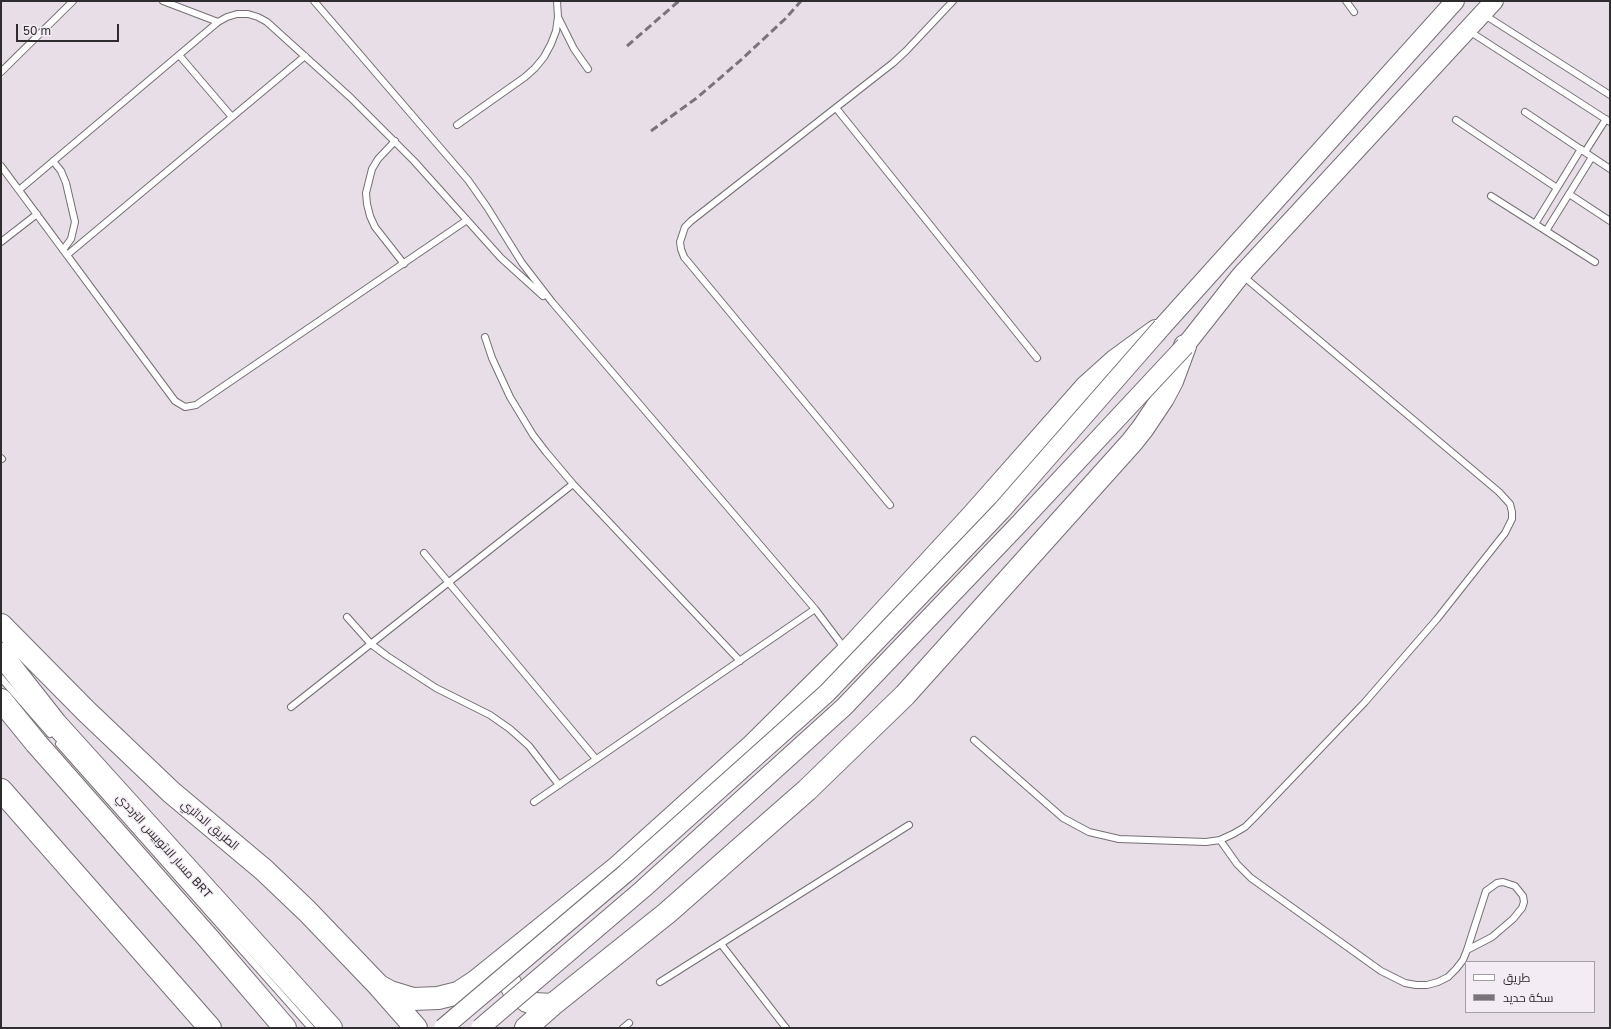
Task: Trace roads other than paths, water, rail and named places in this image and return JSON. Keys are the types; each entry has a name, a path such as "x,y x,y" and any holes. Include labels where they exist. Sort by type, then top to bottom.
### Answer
{"highway":[{"path":"379,986 401,996 426,1000 458,993 467,988 505,958 624,861 751,747 847,652 973,515 1086,387 1115,361 1162,328"},
{"path":"526,1028 552,1005 684,898 806,790 905,695 1143,428 1163,398 1172,381 1185,346"},
{"name":"الطريق الدائري","path":"1,625 86,711 171,792 264,870 307,911 379,986 416,1028"},
{"path":"1,654 56,724 331,1028"},
{"path":"1,700 36,743 208,938 285,1028"},
{"path":"1,790 210,1028"},
{"path":"505,958 506,975 514,991 527,1001 535,1004 552,1005"}],"main road":[{"path":"443,1028 626,873 826,693 1002,510 1162,328 1455,1"},
{"path":"480,1028 643,889 844,707 1018,525 1185,346 1241,275 1488,7"}],"lane":[{"path":"1,72 73,1"},
{"path":"163,1 218,22"},
{"path":"314,1 468,180 487,207 522,263 552,302 815,609 847,652"},
{"path":"457,125 535,68 544,57 556,31 558,17 557,1"},
{"path":"890,505 684,257 680,242 685,227 691,221 836,108 906,51 952,1"},
{"path":"1346,1 1354,12"},
{"path":"1488,7 1610,95"},
{"path":"19,190 218,22 227,17 238,14 248,14 267,22 351,98 395,141 513,270 552,302"},
{"path":"558,17 574,49 588,68"},
{"path":"1468,30 1608,121 1583,150 1535,224"},
{"path":"179,55 232,117"},
{"path":"65,253 305,56"},
{"path":"836,108 1037,358"},
{"path":"1525,112 1610,169"},
{"path":"1456,120 1557,188"},
{"path":"395,141 378,159 372,169 366,193 370,216 375,227 404,264"},
{"path":"1546,231 1592,157"},
{"path":"53,161 66,183 75,222 71,239 65,253"},
{"path":"1,166 175,401 185,407 196,405 467,220"},
{"path":"1569,194 1610,221"},
{"path":"1491,196 1595,262"},
{"path":"1,242 37,214"},
{"path":"974,740 1062,818 1089,832 1119,839 1206,842 1220,840 1245,827 1390,675 1437,619 1505,533 1512,519 1512,512 1510,504 1499,492 1241,275"},
{"path":"485,337 501,378 521,416 546,452 573,484 740,660"},
{"path":"291,707 573,484"},
{"path":"424,553 596,759"},
{"path":"534,802 815,609"},
{"path":"347,617 370,644 403,667 436,688 500,721 528,746 559,785"},
{"name":"مسار الاتوبيس الترددي BRT","path":"1,678 311,1028"},
{"path":"660,982 910,825"},
{"path":"1220,840 1237,864 1251,878 1381,971 1395,979 1416,985 1427,985 1438,982 1448,977 1456,970 1467,950 1486,891 1497,883 1503,882 1515,886 1523,896 1524,902 1522,908 1503,929 1492,937 1467,950"},
{"path":"720,944 786,1028"},
{"path":"623,1028 629,1023"}],"railway":[{"path":"627,46 679,1"},
{"path":"651,131 698,97 742,59 785,19 801,1"}]}
